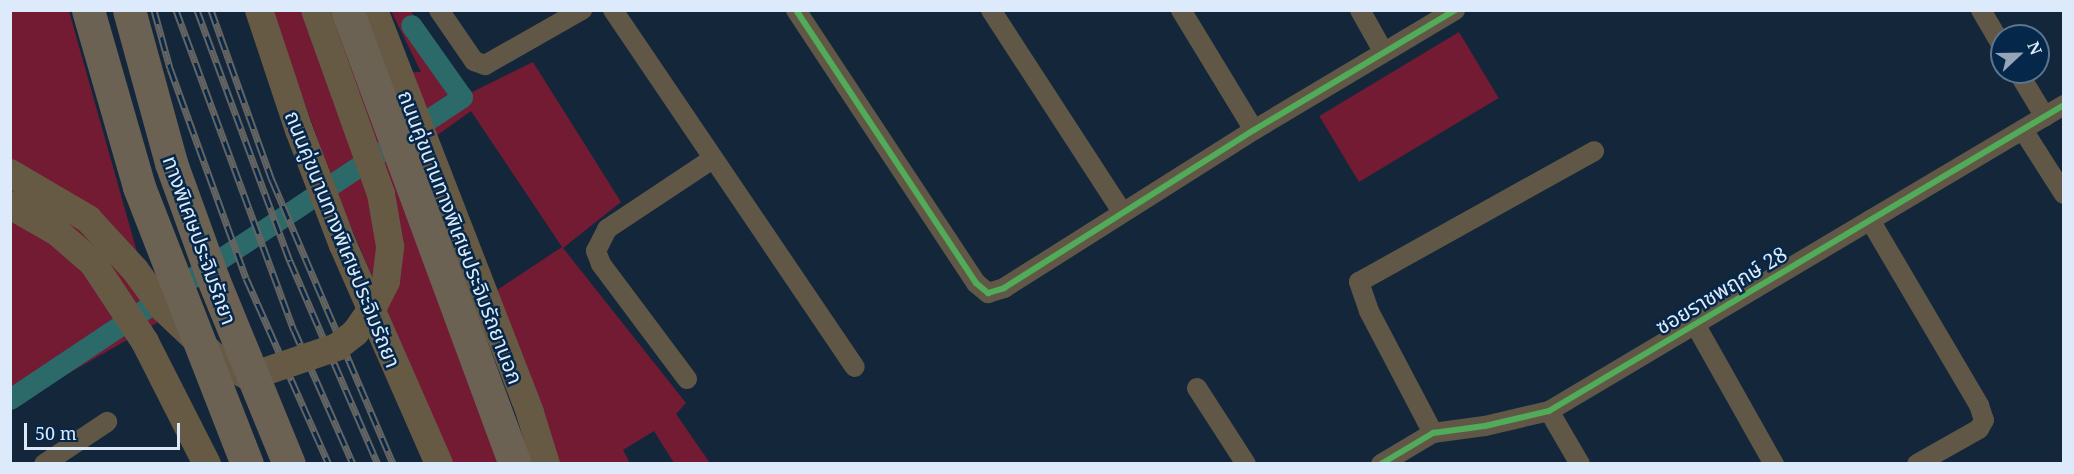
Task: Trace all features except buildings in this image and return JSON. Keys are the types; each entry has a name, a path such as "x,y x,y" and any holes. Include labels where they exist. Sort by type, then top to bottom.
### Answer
{"highway":[{"name":"ทางพิเศษประจิมรัถยา","path":"88,10 139,187 247,464"},
{"name":"ทางพิเศษประจิมรัถยา","path":"129,10 171,163 217,290 290,464"},
{"path":"346,10 515,464"}],"main road":[{"name":"ถนนคู่ขนานทางพิเศษประจิมรัถยา","path":"259,10 298,130 343,245 439,464"},
{"path":"10,173 87,219 135,270 164,308 219,361 249,377 337,347 355,333 372,309 386,281 390,246 381,194 315,10"},
{"name":"ถนนคู่ขนานทางพิเศษประจิมรัถยานอก","path":"374,10 530,413 546,464"},
{"path":"10,205 57,232 100,272 145,342 207,464"}],"street":[{"path":"78,10 119,179"},
{"path":"439,10 474,61 485,65 582,10"},
{"path":"613,10 711,160 855,367"},
{"path":"795,10 976,283 988,293 1004,288 1254,130 1455,10"},
{"path":"991,10 1122,212"},
{"path":"1180,10 1254,130"},
{"path":"1360,10 1383,51"},
{"path":"1981,10 1990,25"},
{"path":"2025,84 2045,117"},
{"name":"ซอยราชพฤกษ์ 28","path":"1381,464 1433,433 1485,426 1549,411 2064,105"},
{"path":"2023,130 2064,194"},
{"path":"1433,433 1369,311 1359,282 1594,151"},
{"path":"687,379 601,264 596,251 607,229 711,160"},
{"path":"1870,220 1979,405 1984,420 1979,429 1917,464"},
{"path":"1695,324 1774,464"},
{"path":"1197,388 1246,464"},
{"path":"1549,411 1580,464"},
{"path":"44,464 107,422"}],"shaded area":[{"path":"11,11 69,11 157,323 11,406"},
{"path":"272,11 327,11 388,73 421,72 391,11 411,11 462,97 533,62 621,202 563,248 686,403 676,414 710,463 674,463 654,431 623,450 630,463 557,463 497,290 562,247 471,111 418,149 531,463 452,463 337,194"},
{"path":"1459,32 1499,98 1359,182 1319,116"}],"waterway":[{"path":"408,133 462,97 411,25"},
{"path":"10,399 380,152"}],"railway":[{"path":"154,10 170,68 246,278 329,464"},
{"path":"176,10 294,330 353,464"},
{"path":"197,10 290,261 378,464"},
{"path":"211,10 272,180 393,464"}],"cycle path":[{"path":"796,10 976,283 988,293 1004,288 1254,130 1455,10"},
{"path":"1381,464 1433,433 1485,426 1549,411 2064,105"}]}
